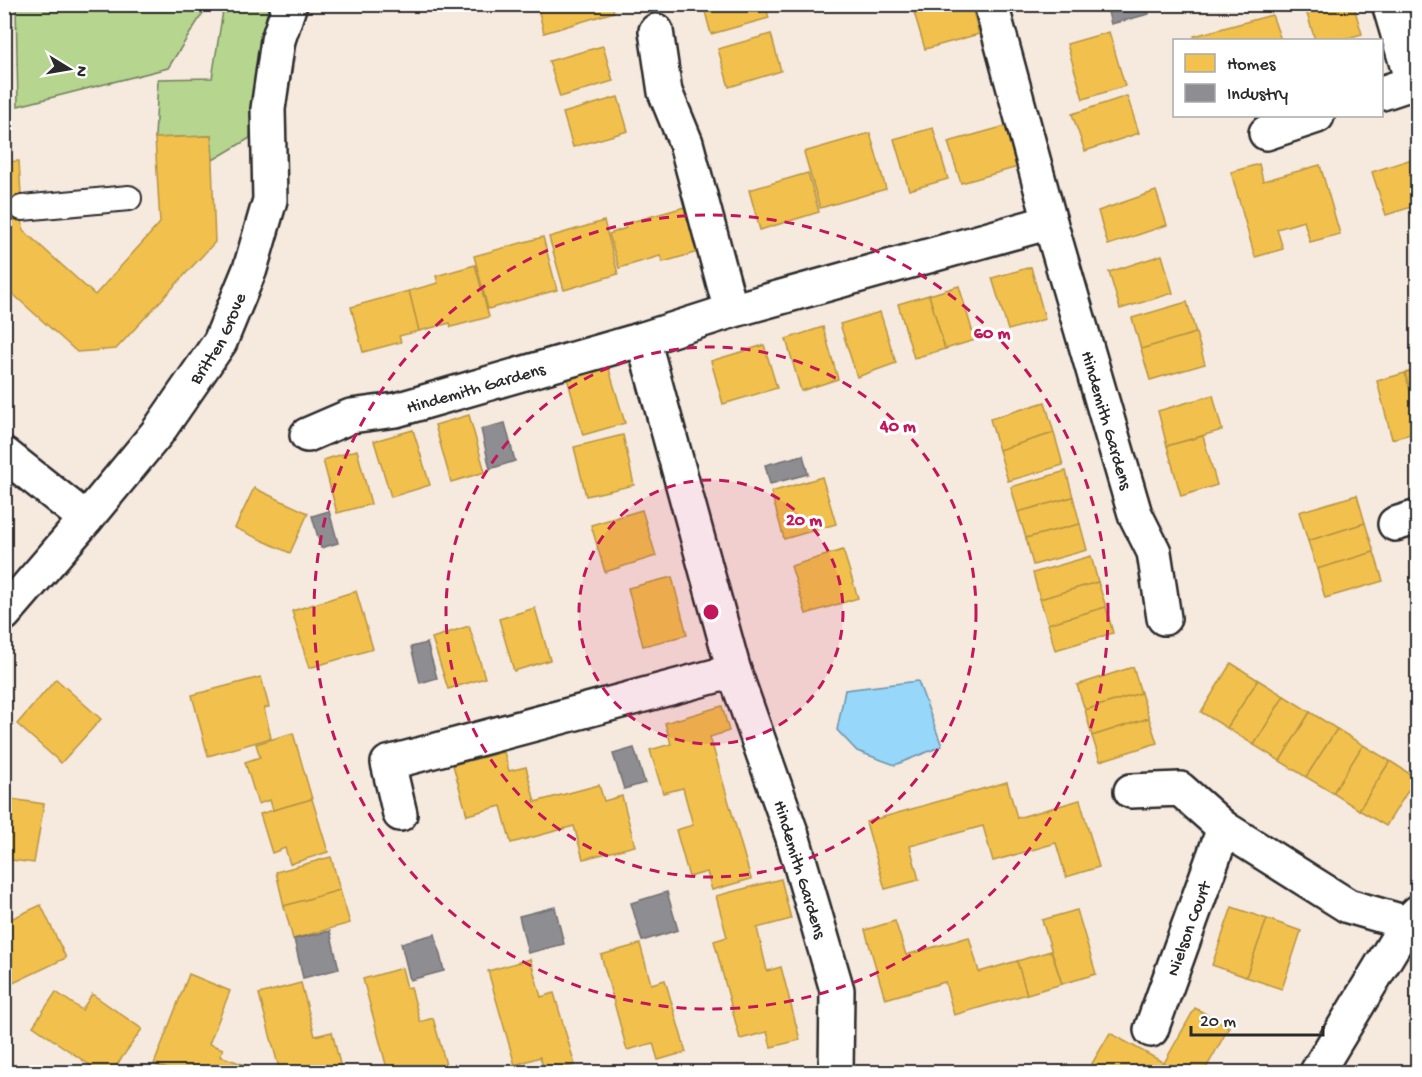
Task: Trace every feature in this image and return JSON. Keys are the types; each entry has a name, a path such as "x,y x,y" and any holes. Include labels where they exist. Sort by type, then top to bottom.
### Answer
{"street":[{"name":"Britten Grove","path":"4,614 157,433 220,342 250,269 270,200 268,109 278,40 291,4"},
{"name":"Hindemith Gardens","path":"991,4 1050,222 1136,514 1154,552 1164,618"},
{"path":"1383,93 1415,81 1389,4"},
{"path":"656,31 665,92 686,142 731,311"},
{"path":"1266,133 1314,117"},
{"name":"Hindemith Gardens","path":"307,435 351,416 396,410 643,339 731,311 1050,222"},
{"name":"Hindemith Gardens","path":"643,339 734,671 792,835 837,990 836,1072"},
{"path":"4,454 86,519"},
{"path":"400,814 388,763 734,671"},
{"path":"1131,791 1180,789 1224,828 1348,906 1412,917 1317,1072"},
{"name":"Nielson Court","path":"1151,1030 1224,828"}],"lane":[{"path":"21,208 129,198"}],"green space":[{"path":"16,4 208,5 168,68 18,106"},
{"path":"224,5 270,5 266,17 251,114 250,138 213,160 211,136 155,138 158,79 212,78"}],"water":[{"path":"918,681 942,746 895,765 857,751 837,730 845,690"}],"building: Homes":[{"path":"537,4 611,4 614,12 544,33"},
{"path":"703,4 765,4 769,18 711,34"},
{"path":"941,4 971,4 979,34 925,49 914,12"},
{"path":"1304,4 1353,4 1362,34 1344,39 1315,39"},
{"path":"1272,15 1281,39 1195,39 1194,36"},
{"path":"1109,32 1125,86 1083,99 1067,44"},
{"path":"771,34 781,71 729,87 718,49"},
{"path":"603,46 613,81 560,97 549,61"},
{"path":"1127,96 1139,133 1085,151 1072,114"},
{"path":"618,97 628,131 573,147 563,113"},
{"path":"1006,126 1018,167 961,183 948,142"},
{"path":"933,128 948,179 909,190 894,139"},
{"path":"870,133 886,189 820,208 804,152"},
{"path":"211,136 215,242 116,349 77,352 4,286 4,162 19,161 23,230 95,295 160,223 155,138"},
{"path":"1412,159 1418,175 1418,205 1386,215 1372,172"},
{"path":"1259,164 1263,181 1320,165 1340,234 1310,242 1304,221 1277,229 1283,249 1255,257 1231,172"},
{"path":"808,173 819,212 760,230 749,190"},
{"path":"1156,191 1167,225 1108,245 1098,211"},
{"path":"685,207 698,252 663,262 660,256 619,268 609,234 626,228 624,224"},
{"path":"604,221 618,274 564,290 549,237"},
{"path":"543,237 557,290 488,309 474,256"},
{"path":"1162,255 1173,293 1120,309 1109,272"},
{"path":"475,265 489,317 451,327 450,323 419,331 409,291 438,283 436,276"},
{"path":"1031,267 1045,319 1008,330 992,278"},
{"path":"959,286 975,340 945,349 929,295"},
{"path":"409,291 419,331 399,336 401,342 363,352 351,307"},
{"path":"929,295 945,349 914,358 898,304"},
{"path":"1187,302 1196,333 1141,349 1132,318"},
{"path":"880,312 896,363 857,377 840,324"},
{"path":"823,327 838,379 801,391 786,339"},
{"path":"1196,333 1205,364 1150,380 1141,349"},
{"path":"764,345 777,388 723,404 711,361"},
{"path":"608,366 625,423 583,435 567,378"},
{"path":"1418,369 1418,418 1405,373"},
{"path":"1405,373 1418,418 1418,432 1392,439 1377,381"},
{"path":"1213,395 1222,430 1167,446 1158,411"},
{"path":"1045,402 1054,433 999,450 990,419"},
{"path":"469,415 485,472 451,482 435,425"},
{"path":"413,430 430,485 391,497 374,441"},
{"path":"1054,433 1063,465 1008,481 999,450"},
{"path":"623,435 634,485 586,496 574,447"},
{"path":"1203,436 1217,485 1181,496 1167,446"},
{"path":"357,450 371,504 337,513 323,460"},
{"path":"1066,471 1073,497 1018,512 1011,487"},
{"path":"822,477 836,524 784,539 771,492"},
{"path":"254,488 308,513 290,553 235,528"},
{"path":"1357,495 1365,523 1308,541 1299,512"},
{"path":"1073,497 1080,524 1026,538 1018,512"},
{"path":"642,510 656,556 605,572 591,525"},
{"path":"1365,523 1374,552 1317,569 1308,541"},
{"path":"1080,524 1087,550 1033,565 1026,538"},
{"path":"843,550 858,598 806,614 791,566"},
{"path":"1374,552 1383,581 1325,598 1317,569"},
{"path":"1091,556 1098,582 1040,599 1033,573"},
{"path":"672,577 687,635 643,646 628,588"},
{"path":"1098,582 1106,607 1048,624 1040,599"},
{"path":"356,591 373,649 309,668 292,611"},
{"path":"1106,607 1113,633 1055,650 1048,624"},
{"path":"535,608 550,660 514,671 499,619"},
{"path":"469,626 485,678 448,689 432,638"},
{"path":"1231,663 1258,680 1227,728 1201,712"},
{"path":"1133,667 1141,693 1085,710 1077,685"},
{"path":"261,677 269,707 264,708 271,738 208,756 192,695"},
{"path":"56,679 101,719 61,763 17,724"},
{"path":"1258,680 1284,696 1254,745 1227,728"},
{"path":"1141,693 1149,718 1092,736 1085,710"},
{"path":"1284,696 1310,712 1280,761 1254,745"},
{"path":"722,706 729,731 710,737 751,879 712,890 707,872 689,877 676,830 693,825 683,788 663,793 650,750 671,744 665,723"},
{"path":"1310,712 1337,729 1306,777 1280,761"},
{"path":"1149,718 1157,743 1100,761 1092,736"},
{"path":"1337,729 1363,745 1333,793 1306,777"},
{"path":"293,733 312,799 273,810 270,800 258,804 245,762 260,757 256,744"},
{"path":"1363,745 1390,761 1359,810 1333,793"},
{"path":"504,752 509,771 526,767 535,802 599,785 604,801 622,796 635,846 583,859 574,826 511,843 501,806 467,815 453,765"},
{"path":"1390,761 1416,778 1386,826 1359,810"},
{"path":"1007,782 1017,818 1080,800 1099,867 1066,877 1056,843 993,861 983,826 910,846 919,880 885,889 866,822"},
{"path":"4,798 44,804 34,863 4,859"},
{"path":"312,799 328,852 290,864 285,848 272,853 260,814"},
{"path":"331,857 340,890 284,906 276,872"},
{"path":"781,879 791,919 757,928 767,971 781,967 800,1040 771,1047 767,1032 740,1039 714,941 727,937 716,896"},
{"path":"340,890 350,923 293,939 284,906"},
{"path":"41,905 66,958 9,985 4,975 4,922"},
{"path":"1232,907 1267,919 1246,977 1212,965"},
{"path":"1077,910 1096,974 1062,984 1042,920"},
{"path":"1267,919 1301,931 1282,989 1246,977"},
{"path":"895,921 906,955 969,937 979,972 1017,961 1027,994 954,1015 945,982 885,999 865,930"},
{"path":"640,944 651,984 665,980 686,1052 658,1060 653,1043 627,1050 601,955"},
{"path":"1051,951 1062,984 1027,994 1017,961"},
{"path":"530,959 541,997 554,993 575,1065 545,1072 540,1057 515,1065 488,971"},
{"path":"402,968 407,988 411,987 420,1022 433,1018 448,1072 388,1072 363,979"},
{"path":"189,974 230,991 209,1044 223,1049 220,1056 248,1066 246,1072 176,1072 154,1064"},
{"path":"301,983 315,1036 332,1032 342,1072 280,1072 259,994"},
{"path":"56,992 82,1010 92,994 142,1029 112,1072 100,1072 33,1026"},
{"path":"1195,1008 1229,1027 1204,1072 1100,1072 1090,1067 1110,1033 1164,1063"}],"building: Industry":[{"path":"1106,4 1147,4 1149,14 1111,24"},
{"path":"505,423 515,461 490,469 481,429"},
{"path":"803,455 808,474 770,484 765,465"},
{"path":"329,511 338,543 321,548 312,516"},
{"path":"427,643 437,678 420,683 411,647"},
{"path":"634,748 645,783 624,789 613,754"},
{"path":"667,892 678,930 642,941 631,903"},
{"path":"555,907 564,944 528,953 519,916"},
{"path":"330,931 339,969 303,978 294,939"},
{"path":"435,934 444,971 410,980 401,943"}]}
